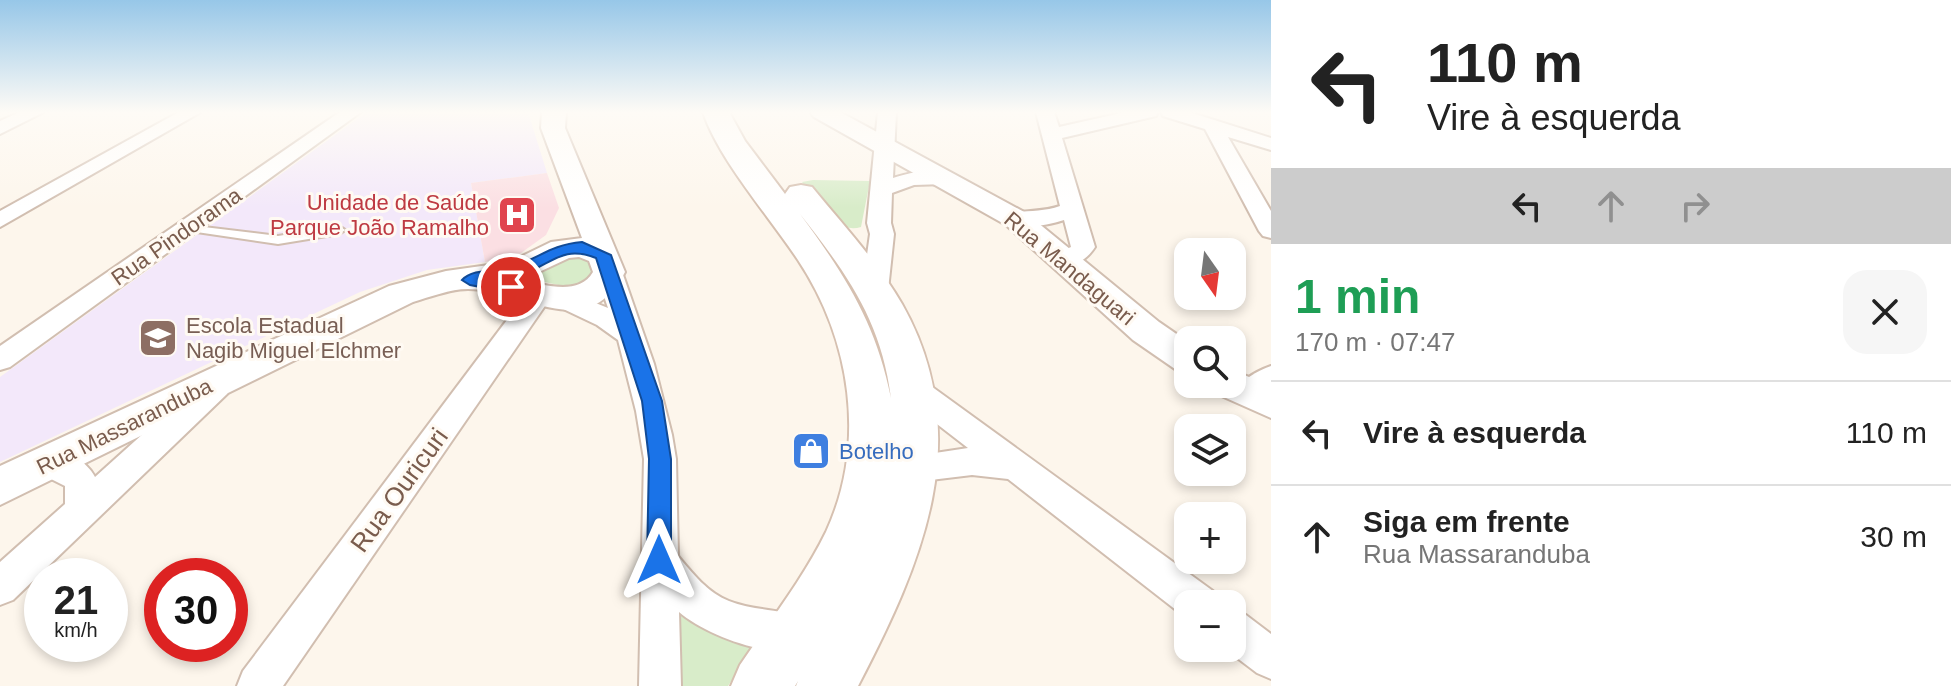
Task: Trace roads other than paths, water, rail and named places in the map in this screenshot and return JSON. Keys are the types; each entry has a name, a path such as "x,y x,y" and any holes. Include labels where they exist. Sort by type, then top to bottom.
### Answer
{"main road":[{"path":"733,144 841,296 860,341 870,392 892,456 905,521 896,548 826,686"},
{"path":"761,686 847,544 867,478 892,456 913,389 901,344 875,290 763,144"},
{"path":"870,392 887,388 913,389"}],"street":[{"path":"0,220 135,144"},
{"name":"Rua Pindorama","path":"0,360 306,144"},
{"path":"561,144 652,401 660,459 660,686"},
{"path":"875,290 882,234 879,223 884,144"},
{"name":"Rua Mandaguari","path":"884,144 1016,219 1138,324 1174,350"},
{"path":"1053,144 1083,247 1079,253 1064,259"},
{"path":"1223,144 1271,231"},
{"path":"881,190 911,179 945,178"},
{"path":"543,288 562,249 578,228 583,208"},
{"path":"1016,219 1047,218 1071,210"},
{"path":"830,232 857,235 870,231 879,223"},
{"path":"562,249 582,247 606,264"},
{"path":"543,288 594,293 607,280 606,264"},
{"name":"Rua Massaranduba","path":"0,486 401,294 435,284 470,280 543,288"},
{"path":"543,288 607,318 628,333"},
{"name":"Rua Ouricuri","path":"258,686 543,288"},
{"path":"0,587 225,377"},
{"path":"913,389 1180,590"},
{"path":"892,456 1012,466"},
{"path":"49,462 75,471 83,486 81,512"},
{"path":"659,560 693,603 707,611 726,621 794,633"},
{"path":"1246,640 1271,659"}],"lane":[{"path":"187,228 278,240 339,230"}],"place":[{"name":"Unidade de Saúde Parque João Ramalho","path":"517,215"},
{"name":"Escola Estadual Nagib Miguel Elchmer","path":"158,338"},
{"name":"Botelho","path":"811,451"}]}
